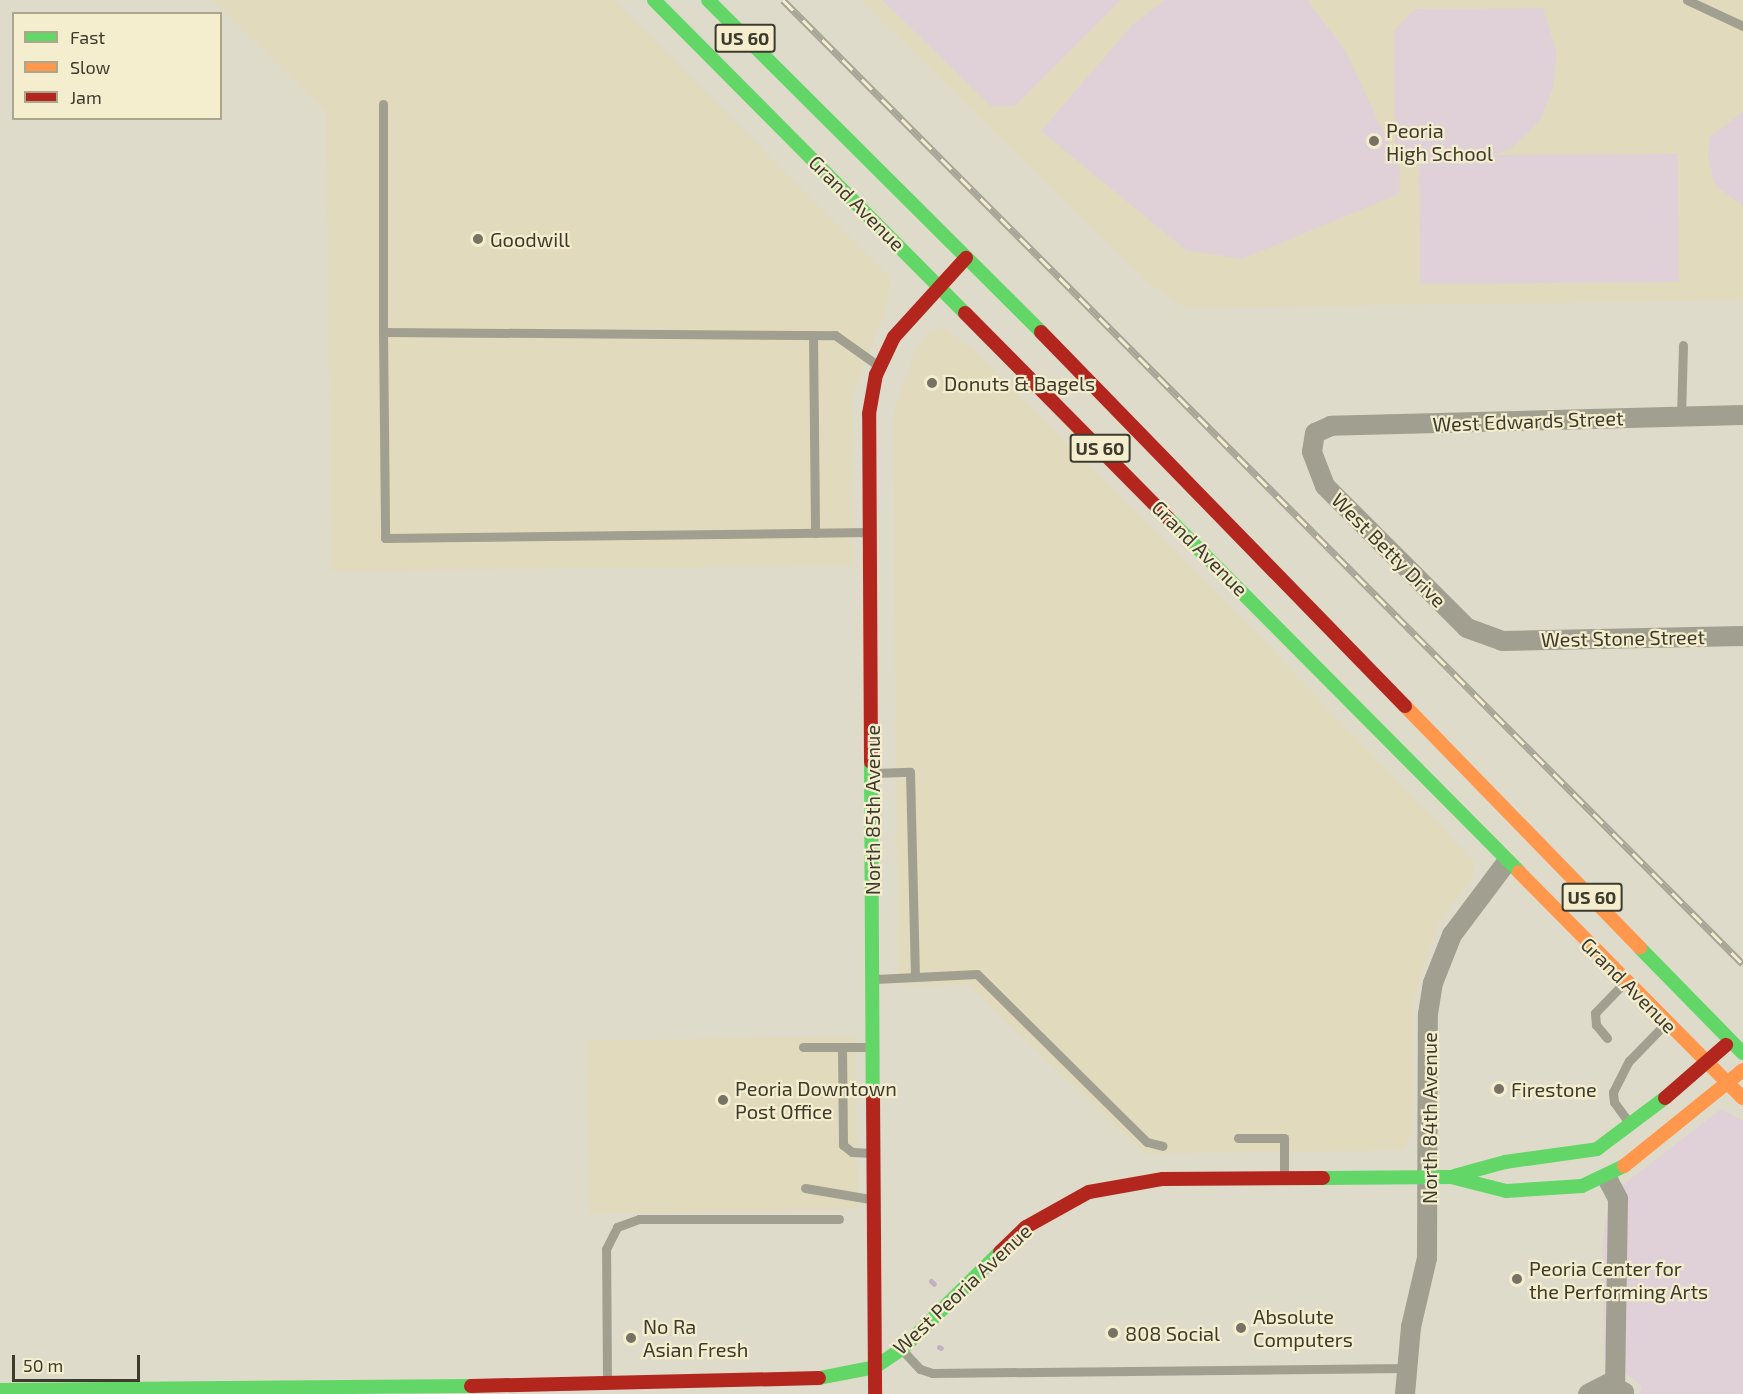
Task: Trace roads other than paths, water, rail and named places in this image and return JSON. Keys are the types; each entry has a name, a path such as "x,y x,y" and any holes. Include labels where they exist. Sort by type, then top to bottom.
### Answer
{"main road":[{"name":"Grand Avenue","path":"654,0 688,10 939,286 1506,863 1743,1098"},
{"name":"Grand Avenue","path":"708,0 1368,666 1743,1053"},
{"name":"North 85th Avenue","path":"875,1394 869,414 879,366 894,337 966,258"},
{"path":"1341,695 1368,666"},
{"name":"West Peoria Avenue","path":"0,1390 464,1390 607,1384 794,1382 875,1367 902,1348 1026,1227 1065,1201 1136,1180 1451,1177 1505,1162 1572,1156 1597,1149 1632,1126 1743,1030"},
{"name":"West Peoria Avenue","path":"1451,1177 1506,1191 1561,1190 1606,1178 1636,1161 1743,1070"}],"street":[{"name":"West Edwards Street","path":"1315,434 1331,426 1743,415"},
{"name":"West Betty Drive","path":"1315,434 1315,469 1325,486 1467,628 1502,641"},
{"name":"West Stone Street","path":"1502,641 1743,636"},
{"name":"North 84th Avenue","path":"1405,1394 1405,1368 1427,1258 1428,1014 1433,983 1452,935 1506,863"},
{"path":"1588,1394 1600,1385 1621,1390 1618,1199 1606,1178"}],"lane":[{"path":"1687,0 1743,26"},
{"path":"383,104 385,538 871,532"},
{"path":"383,332 835,335 879,366"},
{"path":"813,335 815,533"},
{"path":"1681,417 1683,345"},
{"path":"872,773 910,772 915,977"},
{"path":"873,979 977,974 1147,1142 1163,1146"},
{"path":"1607,1038 1596,1025 1595,1014 1626,982"},
{"path":"1632,1126 1614,1102 1613,1092 1625,1057 1666,1022"},
{"path":"803,1047 873,1047"},
{"path":"842,1047 843,1145 852,1152 874,1153"},
{"path":"1238,1138 1284,1138 1284,1178"},
{"path":"804,1188 874,1200"},
{"path":"607,1384 606,1249 617,1227 639,1219 839,1219"},
{"path":"902,1348 920,1369 932,1373 1405,1368"}],"waterway":[{"path":"931,1281 934,1284"}],"railway":[{"path":"783,0 1743,964"}],"place":[{"name":"Peoria High School","path":"1374,141"},
{"name":"Goodwill","path":"478,239"},
{"name":"Donuts & Bagels","path":"932,383"},
{"name":"Firestone","path":"1499,1089"},
{"name":"Peoria Downtown Post Office","path":"723,1100"},
{"name":"Peoria Center for the Performing Arts","path":"1517,1279"},
{"name":"Absolute Computers","path":"1241,1328"},
{"name":"808 Social","path":"1113,1333"},
{"name":"No Ra Asian Fresh","path":"631,1338"}]}
